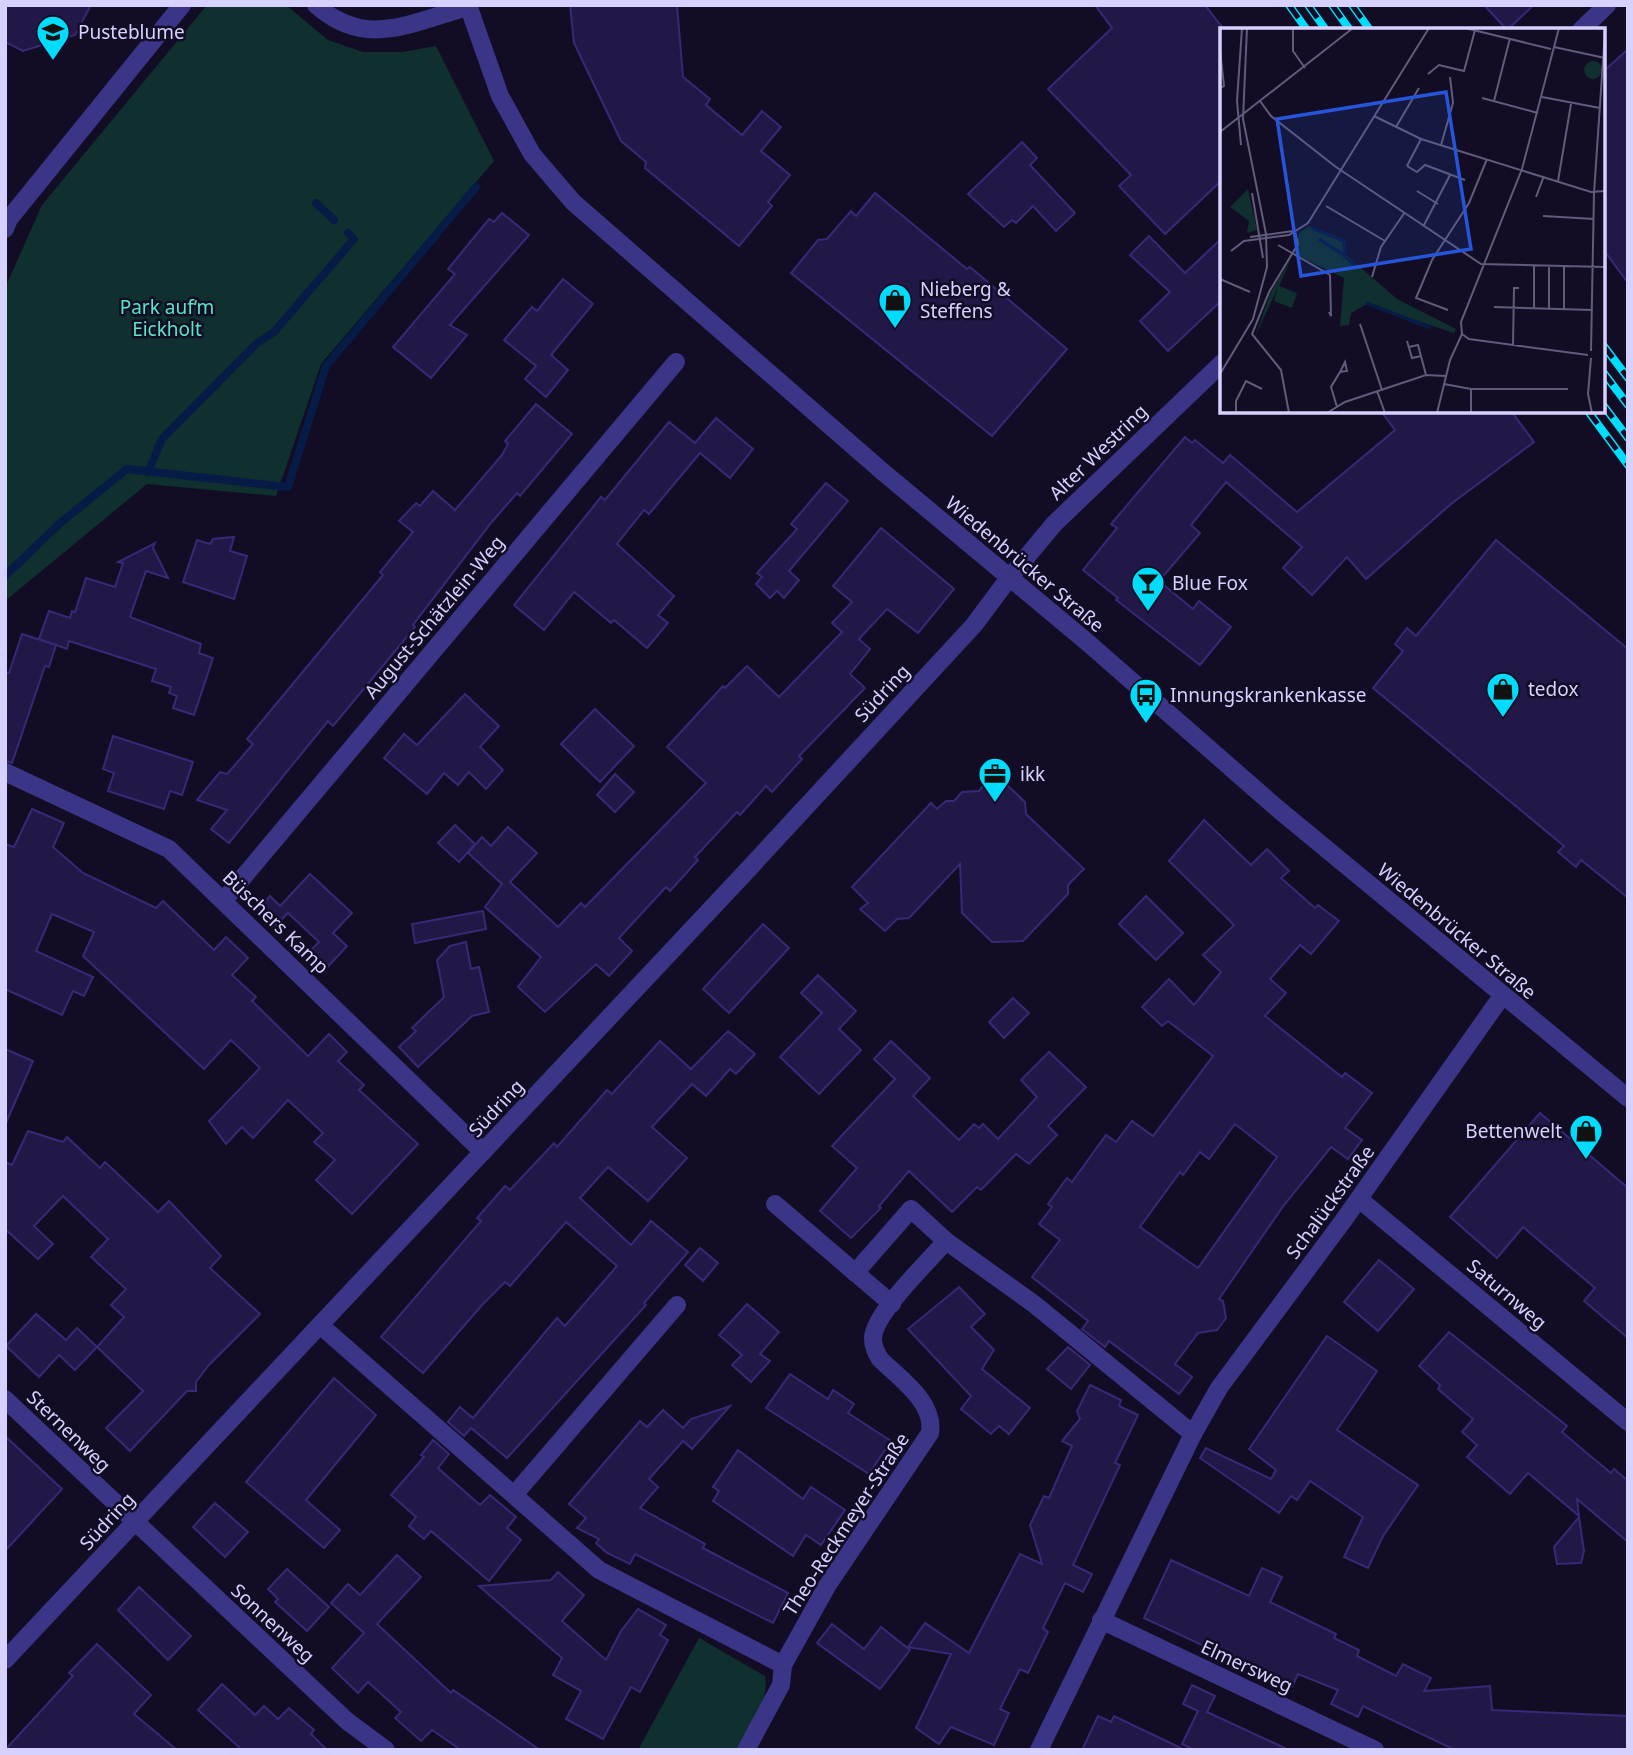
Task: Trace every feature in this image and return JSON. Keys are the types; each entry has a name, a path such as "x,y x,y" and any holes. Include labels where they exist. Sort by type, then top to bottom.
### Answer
{"street":[{"path":"5,229 9,219 182,5"},
{"path":"316,5 334,21 370,32 468,6"},
{"path":"1583,28 1607,5"},
{"name":"Wiedenbrücker Straße","path":"468,6 500,96 532,154 573,201 842,437 1502,996 1628,1098"},
{"name":"August-Schätzlein-Weg","path":"224,900 676,362"},
{"name":"Alter Westring","path":"1009,578 1054,524 1220,365"},
{"name":"Südring","path":"5,1660 955,646 1009,578"},
{"name":"Büschers Kamp","path":"5,772 169,849 483,1152"},
{"name":"Schalückstraße","path":"1040,1750 1101,1620 1193,1434 1219,1388 1359,1199 1502,996"},
{"name":"Saturnweg","path":"1359,1199 1628,1422"},
{"path":"775,1203 892,1304"},
{"path":"855,1273 911,1209 946,1241 1034,1304 1193,1434"},
{"name":"Theo-Reckmeyer-Straße","path":"746,1750 781,1685 783,1665 827,1586 930,1433 932,1421 927,1407 874,1349 876,1326 946,1241"},
{"path":"514,1495 677,1305"},
{"path":"320,1325 599,1570 783,1665"},
{"name":"Sternenweg","path":"5,1399 135,1522"},
{"name":"Sonnenweg","path":"135,1522 347,1721 386,1750"},
{"name":"Elmersweg","path":"1101,1620 1375,1750"}],"green space":[{"name":"Park auf‘m Eickholt","path":"207,5 286,5 328,40 363,52 402,52 436,46 494,161 321,364 276,496 147,484 5,601 5,288 42,205"},
{"path":"699,1638 765,1676 765,1696 753,1724 737,1750 638,1750"}],"building":[{"path":"5,5 91,5 75,35 23,51 5,42"},
{"path":"570,5 677,5 683,77 710,99 706,105 742,135 762,111 781,127 761,151 790,175 768,202 772,206 739,246 645,168 646,162 621,141 574,43"},
{"path":"1095,5 1205,5 1222,27 1220,182 1165,234 1119,186 1131,175 1048,89 1112,28"},
{"path":"1484,5 1534,5 1509,28 1505,28"},
{"path":"1628,49 1628,283 1605,252 1605,70"},
{"path":"1022,142 1037,158 1030,165 1075,213 1056,231 1033,206 1016,223 1012,220 1004,227 968,194"},
{"path":"875,193 967,269 970,267 1067,349 992,436 791,273 818,240 827,239 851,211 856,216"},
{"path":"502,213 529,235 450,325 467,335 431,378 393,347 455,274 448,269 489,219 494,222"},
{"path":"1149,236 1185,273 1220,240 1220,302 1168,351 1140,321 1170,292 1130,255"},
{"path":"563,279 593,304 551,355 568,370 546,397 525,379 536,366 504,340 532,307 537,311"},
{"path":"536,404 572,434 520,496 517,493 491,523 413,625 415,627 333,726 328,721 229,843 211,829 227,810 197,800 220,772 227,774 253,744 247,739 383,575 380,572 413,532 399,521 416,503 420,506 433,491 455,510 502,455 508,444 505,441"},
{"path":"1382,413 1512,413 1534,442 1451,504 1366,579 1347,557 1312,595 1283,568 1302,547 1226,482 1191,525 1200,533 1159,581 1193,609 1199,601 1231,627 1200,665 1116,600 1118,598 1083,570 1117,528 1111,524 1185,437 1192,443 1195,440 1223,463 1230,455 1297,512 1395,430"},
{"path":"716,418 753,449 730,478 700,453 649,514 644,510 617,544 674,596 658,615 668,623 647,648 614,620 611,623 574,592 544,630 514,605 601,497 605,500 669,422 695,443"},
{"path":"826,483 848,501 789,571 799,580 784,598 777,591 770,598 756,584 762,577 757,573 797,529 791,524"},
{"path":"881,528 954,589 918,633 887,609 859,639 870,649 850,674 865,688 799,756 802,759 772,792 766,786 740,815 737,812 695,857 698,860 670,891 666,887 619,938 632,951 609,976 596,964 545,1012 518,987 541,957 485,907 502,884 468,853 482,837 491,846 508,827 537,853 510,882 558,927 581,903 585,907 706,783 667,747 723,686 725,688 747,666 779,697 842,632 832,623 852,602 833,586"},
{"path":"234,537 230,551 247,556 234,599 183,582 197,540 210,544 213,539"},
{"path":"1496,540 1628,649 1628,898 1581,860 1576,867 1558,852 1564,846 1373,688 1403,651 1395,644 1407,628 1416,636"},
{"path":"155,543 153,548 168,578 146,571 130,617 201,644 199,653 213,658 194,715 173,708 177,696 169,693 171,687 152,681 156,669 69,641 67,649 39,639 49,611 70,618 72,611 75,612 86,578 115,587 123,563 118,562"},
{"path":"22,634 56,645 49,667 45,666 12,763 5,761 5,672 9,673"},
{"path":"465,694 499,726 480,747 503,770 486,789 469,772 458,785 444,773 427,794 384,758 404,734 417,745"},
{"path":"595,709 634,746 600,782 561,744"},
{"path":"113,736 193,762 182,795 170,791 164,809 108,791 114,773 103,769"},
{"path":"615,774 634,792 615,812 597,795"},
{"path":"1007,785 1025,802 1026,814 1084,869 1068,885 1068,894 1023,941 992,942 962,913 960,864 909,918 897,919 885,931 860,909 868,903 852,887 931,803 937,809 946,801 954,801 962,792 979,791 983,786"},
{"path":"32,809 64,823 53,847 83,873 156,908 163,901 214,950 226,937 248,958 232,975 256,997 252,1001 308,1056 329,1034 347,1052 338,1061 364,1085 359,1090 418,1144 352,1214 316,1180 335,1160 314,1142 323,1133 288,1100 253,1138 242,1127 226,1144 209,1121 260,1068 231,1040 204,1069 83,956 94,932 52,914 36,951 93,977 84,996 73,991 62,1015 5,989 5,844 14,847"},
{"path":"1204,820 1251,865 1267,849 1289,871 1281,878 1315,908 1318,905 1339,921 1311,954 1300,945 1270,979 1286,993 1265,1016 1342,1077 1345,1073 1372,1093 1345,1128 1362,1140 1348,1159 1331,1147 1284,1205 1219,1299 1223,1301 1226,1318 1217,1330 1198,1333 1175,1364 1192,1377 1179,1394 1109,1341 1105,1347 1082,1329 1088,1321 1032,1277 1060,1240 1039,1224 1052,1207 1048,1204 1067,1178 1072,1182 1106,1135 1116,1142 1132,1121 1153,1136 1213,1056 1168,1021 1162,1026 1142,1007 1169,979 1194,1005 1221,972 1203,955 1234,925 1169,861","holes":["1235,1124 1277,1157 1198,1268 1140,1227 1180,1172 1183,1175 1200,1152 1209,1159"]},
{"path":"455,825 475,844 459,862 438,843"},
{"path":"310,874 352,913 333,933 347,946 323,972 305,956 319,942 288,913 274,927 257,911 270,896 280,906"},
{"path":"1146,896 1183,933 1156,960 1119,924"},
{"path":"483,911 486,929 415,943 412,924"},
{"path":"763,924 789,948 729,1013 703,989"},
{"path":"466,942 471,969 479,967 489,1012 472,1016 418,1067 399,1047 416,1031 412,1028 444,997 437,960 450,946"},
{"path":"818,975 856,1011 839,1029 861,1050 819,1094 780,1057 822,1013 801,993"},
{"path":"1013,998 1029,1013 1004,1038 989,1022"},
{"path":"728,1031 755,1054 736,1074 730,1069 706,1096 692,1084 652,1127 687,1158 648,1201 608,1167 580,1198 631,1245 651,1221 688,1252 644,1303 646,1305 507,1458 471,1428 464,1436 448,1422 460,1407 473,1418 557,1318 565,1326 617,1266 566,1222 510,1286 505,1282 482,1305 423,1373 381,1337 481,1221 477,1218 505,1186 510,1190 554,1143 557,1147 607,1090 612,1094 660,1041 691,1069"},
{"path":"891,1041 930,1078 913,1096 959,1140 974,1124 979,1128 983,1124 998,1139 1037,1097 1021,1080 1049,1052 1086,1087 1048,1126 1057,1135 1029,1164 1016,1154 981,1190 977,1187 952,1212 909,1171 879,1206 881,1208 851,1238 820,1211 857,1168 832,1146 895,1079 874,1059"},
{"path":"5,1049 33,1061 5,1125"},
{"path":"1540,1113 1628,1188 1628,1338 1584,1301 1595,1288 1523,1227 1497,1258 1450,1217"},
{"path":"28,1131 63,1142 67,1137 100,1168 105,1162 158,1212 169,1201 221,1256 210,1268 260,1314 208,1366 196,1382 196,1391 187,1391 130,1451 106,1428 143,1391 97,1347 124,1317 111,1305 126,1289 91,1257 108,1239 63,1196 34,1226 53,1244 38,1259 5,1229 5,1162 12,1165"},
{"path":"700,1248 718,1263 703,1281 685,1265"},
{"path":"1379,1260 1414,1289 1378,1331 1344,1302"},
{"path":"959,1287 985,1314 971,1327 994,1350 982,1369 1030,1408 1009,1434 999,1426 991,1434 961,1409 971,1396 908,1329"},
{"path":"747,1304 779,1332 760,1354 770,1361 751,1382 732,1365 742,1355 719,1335"},
{"path":"36,1314 66,1340 77,1328 97,1347 75,1370 59,1355 39,1377 6,1346"},
{"path":"1449,1332 1567,1426 1562,1432 1582,1449 1611,1473 1614,1469 1628,1481 1628,1542 1577,1499 1579,1516 1528,1473 1510,1494 1467,1457 1477,1445 1462,1432 1473,1419 1438,1389 1440,1385 1419,1366"},
{"path":"1327,1336 1377,1371 1337,1430 1418,1485 1383,1536 1368,1568 1344,1557 1363,1517 1310,1481 1297,1500 1291,1496 1279,1513 1200,1458 1206,1448 1271,1479 1276,1470 1249,1449"},
{"path":"1068,1347 1090,1365 1071,1389 1047,1369"},
{"path":"790,1374 828,1399 833,1390 854,1404 848,1413 891,1441 869,1474 766,1408"},
{"path":"334,1378 376,1415 306,1500 340,1530 324,1548 246,1482"},
{"path":"1090,1385 1121,1400 1119,1406 1138,1415 1115,1463 1120,1465 1073,1565 1092,1574 1083,1592 1065,1583 1043,1628 1048,1632 1028,1673 1020,1669 1000,1709 1009,1713 994,1745 951,1727 939,1744 916,1728 951,1654 908,1647 925,1623 969,1653 1020,1554 1042,1564 1030,1525 1044,1496 1049,1498 1072,1446 1062,1441 1080,1419 1077,1411"},
{"path":"730,1406 692,1449 683,1441 649,1479 658,1487 640,1508 705,1544 703,1548 788,1593 773,1623 635,1554 630,1564 607,1553 596,1543 599,1539 577,1528 586,1518 569,1504 640,1421 647,1427 663,1410 683,1428 691,1419"},
{"path":"5,1436 62,1489 5,1551"},
{"path":"433,1440 449,1454 438,1468 480,1505 490,1495 516,1517 507,1528 521,1540 489,1581 431,1531 424,1539 409,1526 416,1517 391,1495 424,1457 421,1455"},
{"path":"738,1450 803,1499 811,1487 845,1510 821,1545 806,1535 793,1556 713,1501 719,1491 713,1487"},
{"path":"215,1503 248,1532 225,1557 193,1527"},
{"path":"1579,1517 1584,1551 1581,1563 1557,1564 1554,1547"},
{"path":"397,1555 421,1577 377,1624 451,1693 453,1690 540,1750 461,1750 432,1730 421,1741 395,1718 401,1712 368,1682 358,1693 332,1668 364,1633 331,1603 348,1584 360,1595"},
{"path":"1171,1560 1249,1596 1262,1568 1282,1577 1270,1602 1336,1634 1334,1638 1359,1650 1357,1656 1396,1676 1403,1664 1431,1678 1424,1691 1490,1686 1492,1710 1628,1716 1628,1750 1455,1750 1363,1706 1358,1717 1331,1704 1338,1690 1298,1674 1292,1687 1144,1618"},
{"path":"287,1569 329,1607 307,1631 275,1602 278,1599 268,1589"},
{"path":"558,1572 584,1595 562,1621 606,1660 621,1631 638,1609 666,1625 660,1635 668,1640 640,1692 631,1687 603,1739 566,1719 581,1691 553,1675 562,1658 479,1586 551,1580"},
{"path":"139,1587 191,1636 168,1660 118,1610"},
{"path":"832,1624 864,1649 881,1627 910,1650 880,1689 817,1643"},
{"path":"97,1644 151,1695 134,1714 177,1750 5,1750 73,1676 69,1673"},
{"path":"222,1684 255,1715 264,1706 278,1719 289,1708 314,1730 311,1734 327,1750 242,1750 198,1710"},
{"path":"1192,1685 1215,1696 1207,1712 1289,1750 1194,1750 1182,1744 1198,1711 1183,1704"},
{"path":"1098,1716 1111,1722 1114,1716 1185,1750 1082,1750"}],"waterway":[{"path":"5,576 59,524 127,469 288,487 326,366 476,187"},
{"path":"316,203 334,220"},
{"path":"148,472 162,439 257,343 274,332 354,239 348,233"}],"railway":[{"path":"1289,5 1306,28"},
{"path":"1308,5 1325,28"},
{"path":"1332,5 1349,28"},
{"path":"1352,5 1369,28"},
{"path":"1605,348 1628,378"},
{"path":"1605,375 1628,405"},
{"path":"1605,408 1628,438"},
{"path":"1589,413 1628,465"}],"place":[{"name":"Pusteblume","path":"53,62"},
{"name":"Nieberg & Steffens","path":"895,330"},
{"name":"Blue Fox","path":"1148,613"},
{"name":"tedox","path":"1503,719"},
{"name":"Innungskrankenkasse","path":"1146,725"},
{"name":"ikk","path":"995,804"},
{"name":"Bettenwelt","path":"1586,1161"}]}
